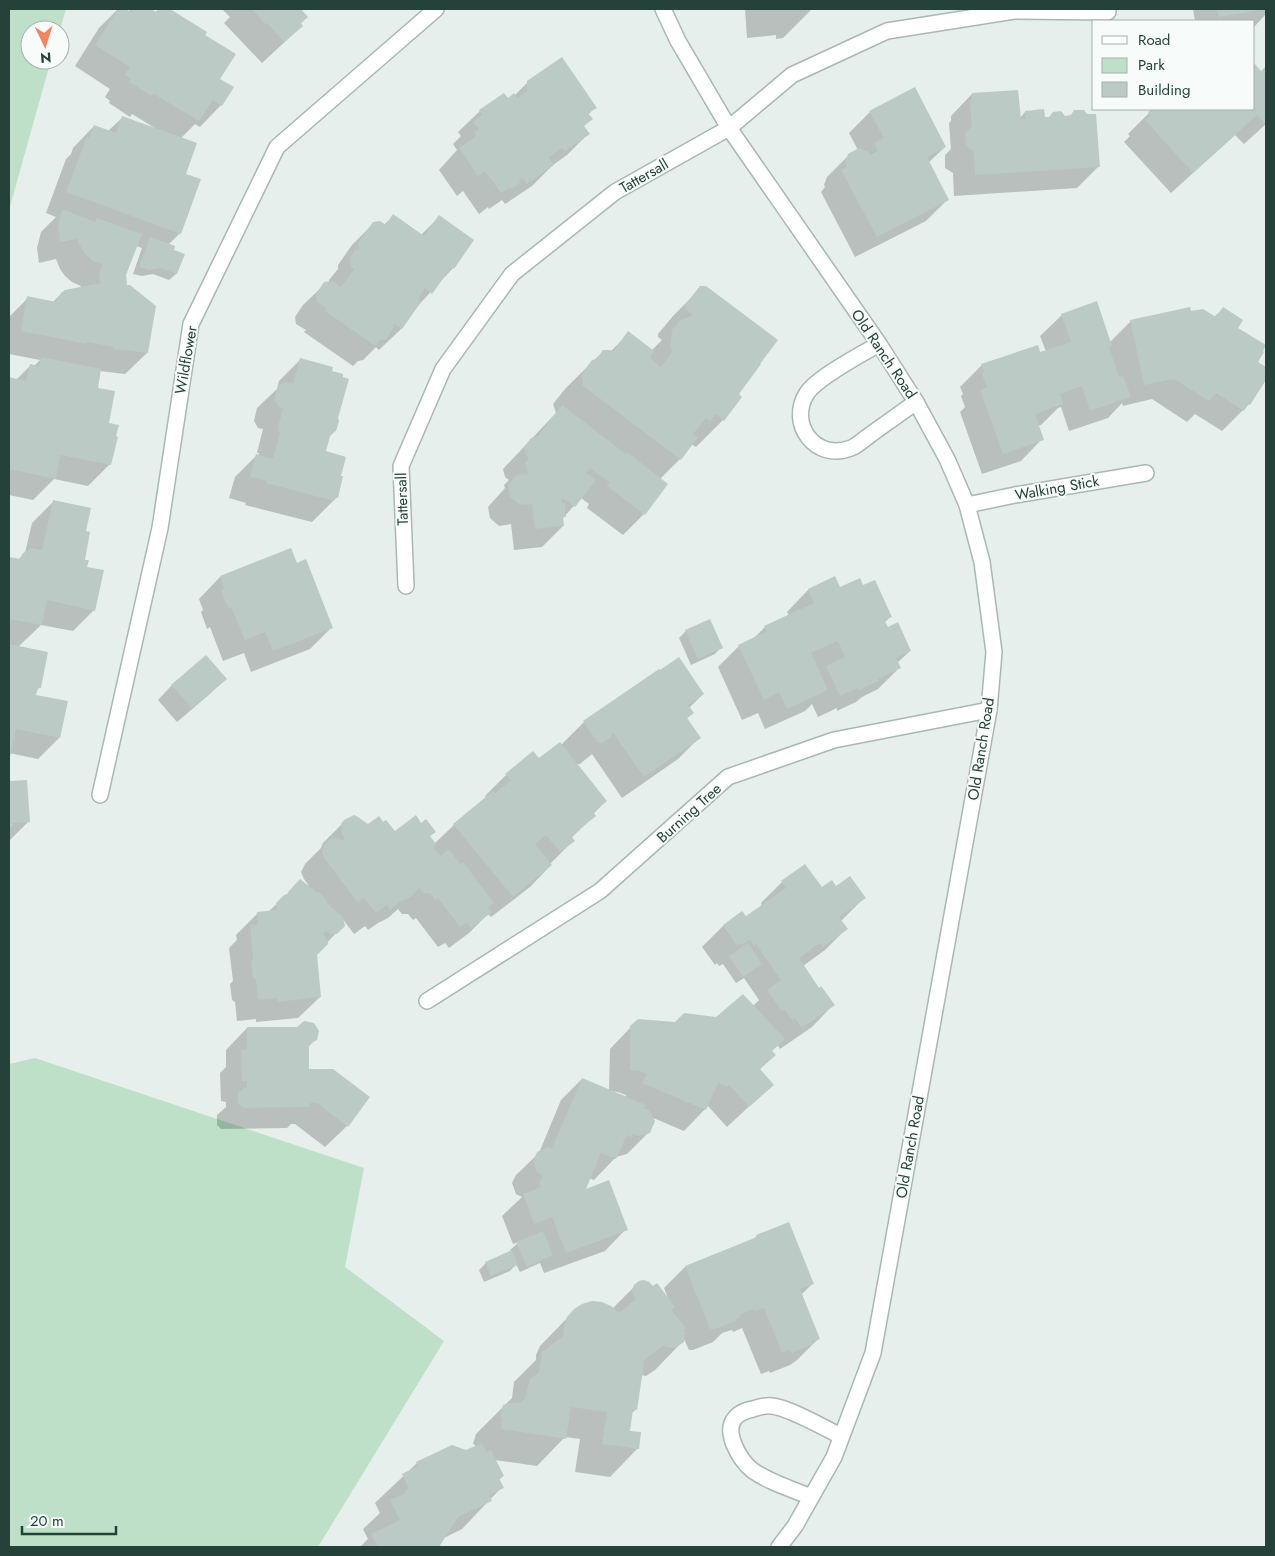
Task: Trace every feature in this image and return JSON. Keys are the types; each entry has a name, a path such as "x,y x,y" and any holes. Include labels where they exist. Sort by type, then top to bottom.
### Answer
{"street":[{"name":"Wildflower","path":"100,795 160,528 191,324 277,147 436,9"},
{"name":"Old Ranch Road","path":"663,9 678,41 729,128 879,344 916,402 947,459 967,505 982,562 994,652 989,710 873,1353 834,1457 795,1526 779,1547"},
{"name":"Tattersall","path":"406,586 401,466 443,369 512,274 615,192 729,128 792,75 887,31 1014,11 1108,12"},
{"path":"879,344 821,379 808,392 800,405 800,422 808,439 820,448 835,451 851,448 916,402"},
{"name":"Walking Stick","path":"967,505 1146,473"},
{"name":"Burning Tree","path":"427,1001 600,891 728,777 834,740 989,710"},
{"path":"811,1497 753,1471 742,1460 732,1439 731,1427 735,1418 745,1411 770,1405 783,1408 841,1436"}],"green space":[{"path":"9,9 66,9 63,20 20,20 20,70 48,70 9,210"},
{"path":"35,1058 364,1168 345,1267 444,1341 318,1547 9,1547 9,1064"}],"building":[{"path":"118,9 125,9 131,12 133,9 151,9 156,12 159,9 170,9 207,32 205,35 236,54 220,79 234,87 222,106 213,100 199,121 154,94 152,96 129,82 131,79 125,75 130,67 95,45"},
{"path":"252,9 301,9 308,17 301,23 303,26 284,42"},
{"path":"1217,9 1260,9 1260,10 1219,17"},
{"path":"562,57 597,108 588,113 593,119 584,126 590,134 565,151 562,148 549,157 554,165 527,184 523,178 519,180 521,182 511,189 510,187 501,193 485,171 478,176 459,148 476,136 474,132 479,129 473,122 482,115 479,110 504,93 508,98 514,93 517,98 527,91 527,81"},
{"path":"1255,64 1261,71 1266,66 1266,125 1257,115 1193,173 1145,120 1150,115 1148,112 1151,110 1255,110"},
{"path":"915,87 946,147 927,157 949,200 877,237 841,170 847,167 845,163 848,154 859,148 869,152 870,155 878,151 874,143 884,138 869,111"},
{"path":"1018,90 1021,119 1025,119 1025,111 1044,109 1045,117 1049,117 1053,112 1061,111 1065,116 1071,115 1074,110 1084,110 1087,114 1096,114 1100,167 975,175 974,152 966,146 965,133 972,126 970,100 972,100 972,93"},
{"path":"122,116 197,143 186,174 201,179 181,234 66,192 87,136 89,138 94,125 116,133"},
{"path":"62,209 95,222 97,218 142,234 126,275 127,285 130,285 156,306 148,353 114,349 114,347 87,342 87,344 21,331 27,296 56,302 65,290 100,283 99,277 102,264 93,261 86,255 77,239 60,242 58,226"},
{"path":"393,214 424,236 439,215 474,240 454,269 451,267 432,294 425,288 418,299 421,302 402,329 394,324 386,339 379,340 375,346 325,311 326,308 317,302 316,294 324,282 332,281 341,287 354,269 351,267 349,258 355,250 359,250 358,243 373,222 380,221 386,225"},
{"path":"150,237 175,246 174,250 185,254 177,274 161,268 149,270 139,267"},
{"path":"700,286 706,286 778,340 739,394 742,397 724,421 716,414 710,421 706,418 693,434 698,437 681,460 582,385 581,375 592,360 598,359 603,350 613,352 628,331 654,351 650,358 661,367 673,350 670,348 672,330 680,320 693,315 686,309 685,305"},
{"path":"1097,301 1112,346 1109,347 1119,377 1123,376 1131,397 1090,411 1082,386 1060,394 1063,404 1035,414 1044,440 1003,454 980,390 987,387 982,374 984,372 981,364 1038,345 1040,352 1071,342 1061,314"},
{"path":"1190,307 1191,311 1203,309 1216,317 1223,307 1243,320 1238,328 1266,345 1258,362 1266,367 1266,380 1244,411 1216,393 1209,401 1174,379 1144,385 1130,320"},
{"path":"41,357 101,369 98,388 115,391 109,423 119,425 111,465 60,455 56,479 9,469 9,377 26,381 30,364 39,366"},
{"path":"300,358 333,367 332,371 343,374 343,377 349,379 336,431 331,433 326,451 346,457 338,498 335,498 334,501 250,477 256,454 273,459 280,432 277,431 283,408 279,407 274,400 278,386 285,382 293,384"},
{"path":"562,405 668,484 645,515 607,486 610,483 590,468 586,473 596,480 575,507 561,497 562,503 565,503 566,517 563,517 564,526 535,529 532,504 521,505 510,497 508,485 516,475 528,474 525,463 529,458 524,447 531,438 538,436"},
{"path":"53,500 91,508 86,531 90,532 85,560 89,560 87,567 104,570 95,611 47,600 42,625 9,619 9,557 21,559 22,554 31,548 42,550"},
{"path":"291,548 297,563 306,559 333,628 273,651 265,632 245,640 231,607 228,608 221,590 224,589 220,576"},
{"path":"835,576 840,587 860,578 863,585 875,580 892,617 884,620 888,627 898,622 911,651 896,658 901,668 878,679 879,681 840,696 826,666 845,657 838,641 811,653 828,690 787,709 779,692 764,700 738,645 767,631 764,626 814,603 808,589"},
{"path":"710,619 723,648 698,659 685,630"},
{"path":"9,644 48,652 41,688 38,687 36,695 68,701 60,738 16,729 10,757"},
{"path":"206,655 227,679 192,708 171,685"},
{"path":"679,657 704,694 688,705 694,713 687,718 701,738 644,777 613,733 611,737 602,743 598,743 583,721"},
{"path":"560,742 607,801 593,812 596,816 571,836 575,841 560,852 546,835 535,844 552,865 513,897 453,824 493,791 495,793 511,780 505,774 533,751 539,758"},
{"path":"27,780 30,822 13,823 13,827 9,827 9,781"},
{"path":"354,815 368,824 379,816 383,822 386,820 395,831 416,815 421,823 426,819 436,832 430,836 436,844 433,847 440,856 449,849 460,864 463,862 494,903 488,907 492,912 471,928 467,922 460,927 438,898 435,900 430,893 424,893 419,888 411,897 400,902 390,910 387,905 376,913 364,898 358,903 324,858 322,850 330,839 343,840 345,838 342,834 341,824 344,820"},
{"path":"805,864 822,887 832,880 836,886 850,876 866,898 839,917 848,929 823,947 820,943 799,958 819,988 821,986 835,1005 802,1028 795,1018 792,1020 784,1009 782,1011 767,990 781,980 756,944 754,946 750,940 741,945 739,943 736,945 723,925 742,911 746,916 786,888 781,881"},
{"path":"300,879 326,899 327,903 343,917 345,926 337,934 330,934 326,931 323,934 328,944 317,955 321,997 277,1002 277,998 258,1000 256,980 253,978 251,961 253,958 250,925 258,924 257,912 277,910 276,903 284,895 288,894"},
{"path":"748,943 762,964 743,977 729,956"},
{"path":"743,994 785,1039 772,1051 776,1055 760,1069 774,1085 749,1107 729,1085 728,1087 718,1083 706,1110 642,1083 647,1074 630,1070 630,1026 638,1019 675,1022 684,1013 716,1017"},
{"path":"304,1021 314,1023 319,1031 317,1040 309,1044 309,1069 333,1069 370,1097 348,1127 317,1103 310,1103 309,1107 243,1108 238,1103 238,1093 247,1088 247,1081 242,1081 241,1050 247,1050 247,1027 297,1027"},
{"path":"582,1078 646,1105 644,1108 649,1110 655,1121 650,1133 638,1136 633,1134 632,1137 627,1135 616,1159 601,1153 586,1189 609,1180 628,1230 566,1253 552,1217 534,1224 523,1194 541,1187 539,1183 543,1175 537,1173 533,1161 537,1152 548,1147 552,1148"},
{"path":"789,1222 814,1284 800,1289 820,1339 791,1353 790,1350 782,1353 764,1308 754,1311 753,1309 739,1315 740,1317 736,1321 710,1329 685,1266"},
{"path":"543,1231 553,1255 527,1267 516,1242"},
{"path":"512,1250 518,1265 491,1276 485,1262"},
{"path":"644,1280 653,1286 657,1283 675,1307 671,1310 686,1328 683,1330 685,1333 684,1342 675,1348 664,1345 642,1362 644,1363 637,1410 633,1409 630,1431 641,1432 639,1449 602,1444 607,1412 571,1407 566,1439 501,1429 502,1418 500,1417 503,1405 518,1403 525,1399 530,1379 539,1372 542,1352 563,1336 567,1317 574,1309 592,1301 602,1302 611,1306 619,1313 636,1299 632,1290 634,1285"},
{"path":"482,1443 486,1452 491,1450 504,1476 499,1478 504,1488 489,1495 492,1501 458,1517 439,1547 378,1547 371,1534 400,1520 390,1500 406,1493 404,1491 409,1489 402,1474 418,1466 416,1462 452,1445 466,1450"}]}
